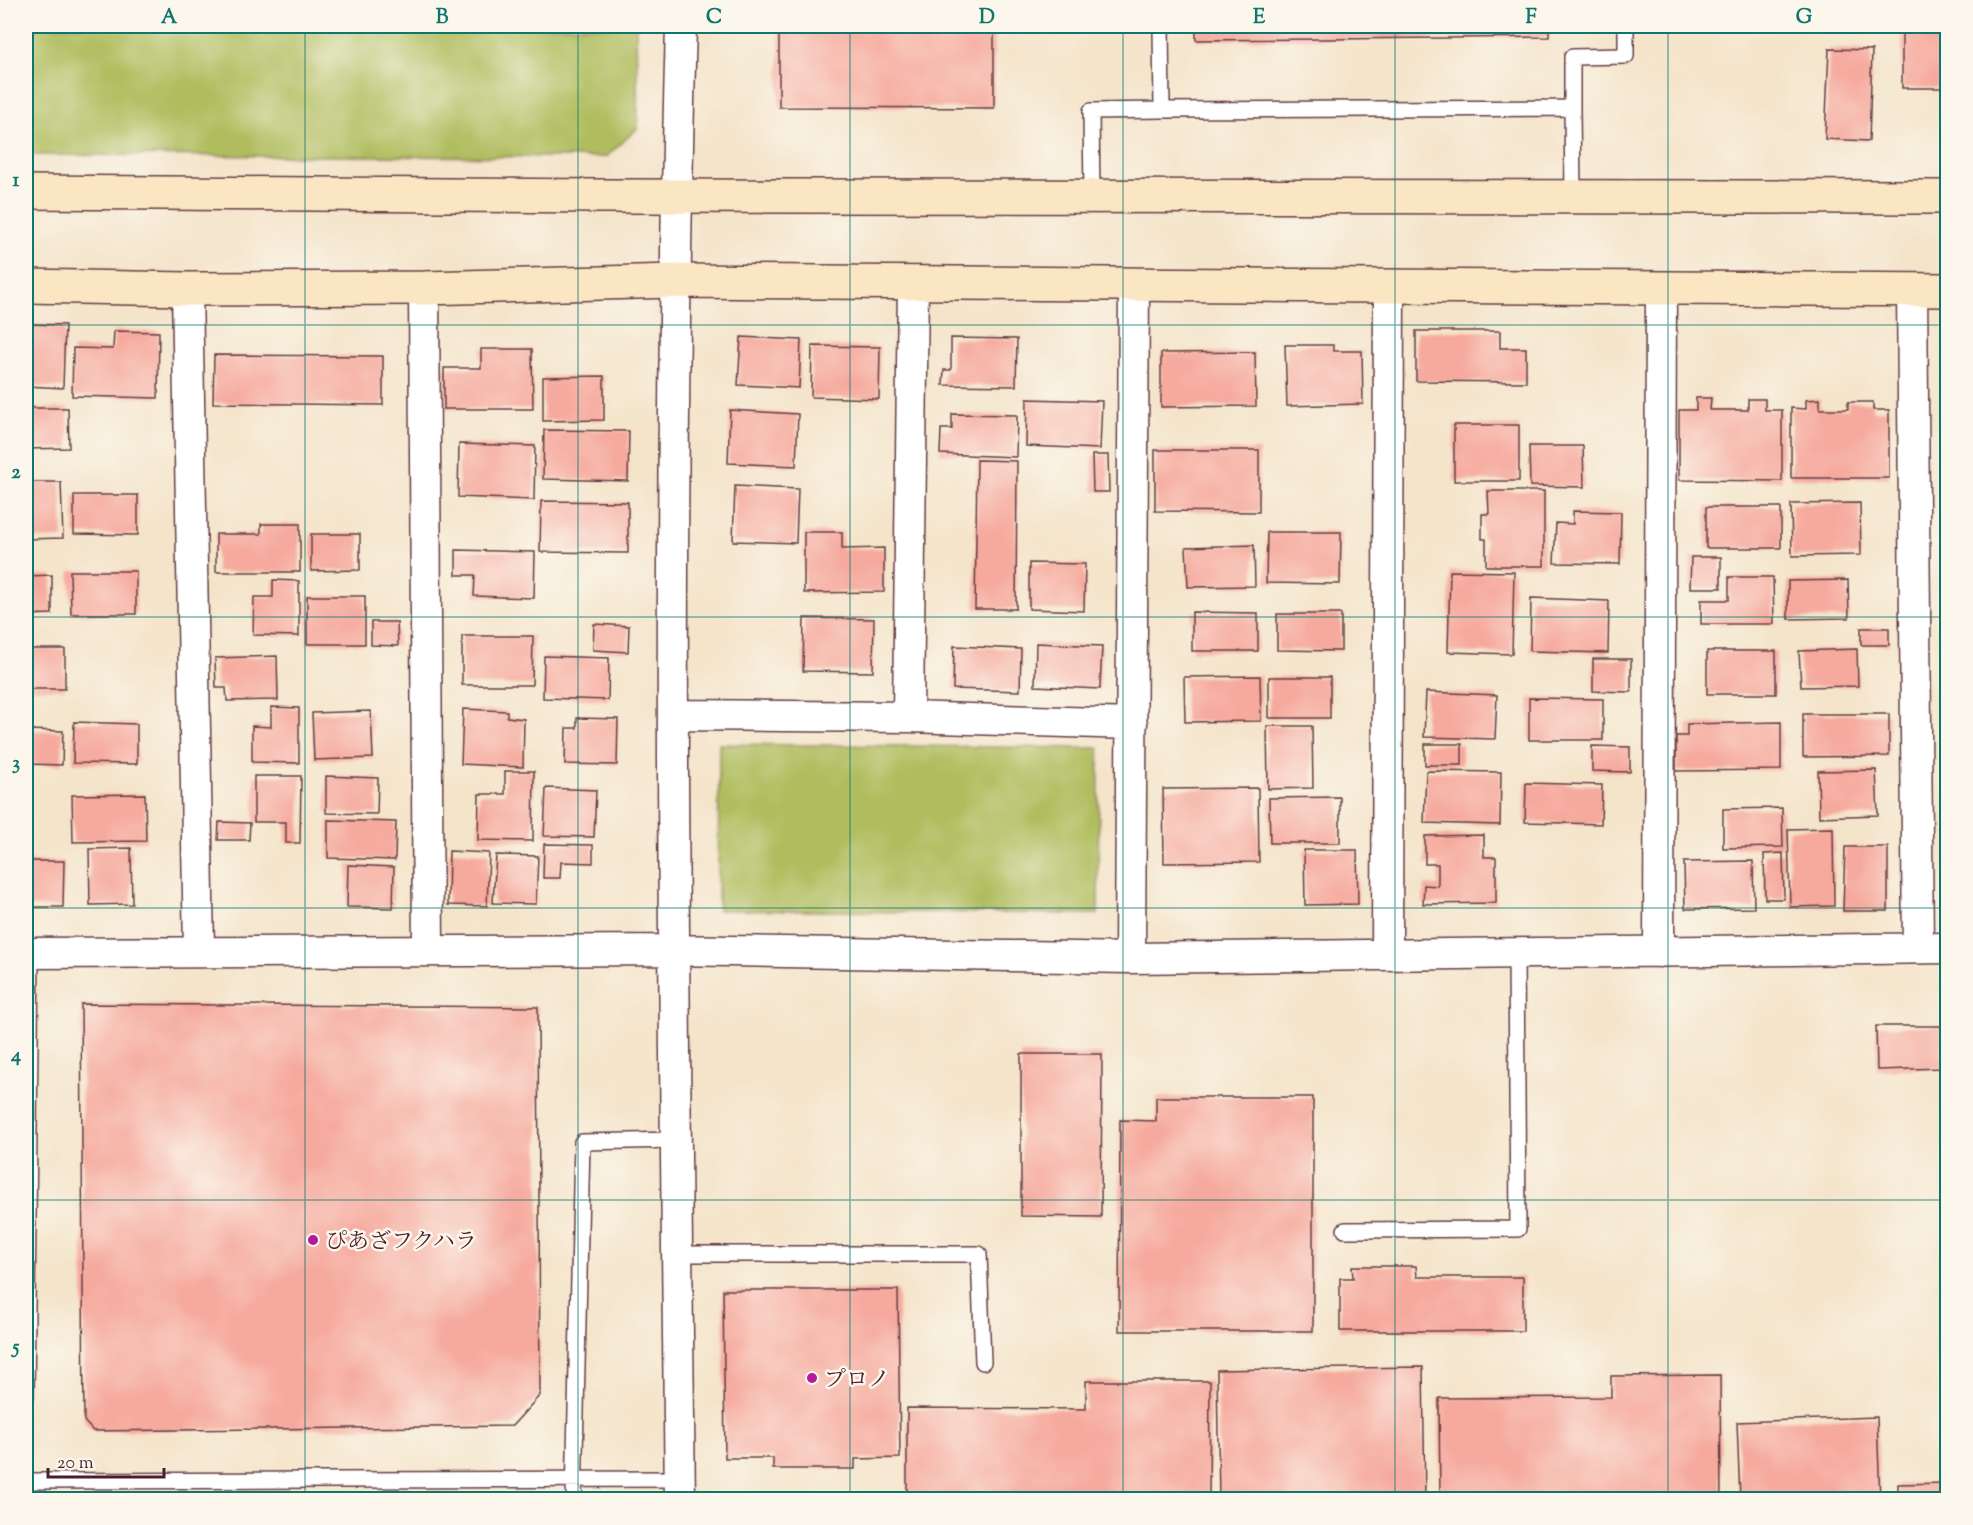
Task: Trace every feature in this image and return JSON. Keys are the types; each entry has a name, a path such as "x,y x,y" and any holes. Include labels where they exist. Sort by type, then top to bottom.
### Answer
{"street":[{"path":"680,1489 674,950 674,281 681,26"},
{"path":"26,192 587,196 1947,197"},
{"path":"26,286 188,289 424,288 674,281 1947,290"},
{"path":"908,717 913,282"},
{"path":"1130,958 1134,284"},
{"path":"1387,955 1389,285"},
{"path":"424,288 428,951"},
{"path":"1659,952 1661,288"},
{"path":"188,289 199,951"},
{"path":"1912,289 1918,948"},
{"path":"674,715 908,717 1131,724"},
{"path":"28,953 674,950 1130,958 1947,948"}],"lane":[{"path":"1161,26 1162,110"},
{"path":"1573,197 1572,57 1626,56 1626,26"},
{"path":"1092,196 1091,111 1572,108"},
{"path":"26,1397 28,953"},
{"path":"1346,1230 1518,1229 1516,953"},
{"path":"574,1500 582,1142 676,1140"},
{"path":"677,1254 979,1254 983,1362"},
{"path":"26,1481 575,1479 680,1489"}],"green space":[{"path":"26,26 636,26 638,128 606,157 26,155"},
{"path":"719,744 1099,748 1098,914 718,910"}],"building":[{"path":"779,26 994,26 994,108 779,107"},
{"path":"1196,26 1549,26 1549,37 1196,40"},
{"path":"1902,26 1948,26 1948,88 1902,88"},
{"path":"1829,49 1872,50 1869,141 1825,139"},
{"path":"26,324 65,325 63,388 26,386"},
{"path":"114,331 159,332 158,398 72,396 73,348 113,349"},
{"path":"1416,331 1500,331 1500,348 1526,348 1526,382 1416,381"},
{"path":"741,337 801,340 799,388 738,385"},
{"path":"951,338 1017,339 1016,386 943,385 944,370 951,370"},
{"path":"1285,345 1333,345 1333,351 1362,351 1363,404 1287,406"},
{"path":"812,346 880,347 879,399 811,397"},
{"path":"481,349 532,349 533,409 444,409 444,368 481,368"},
{"path":"1255,352 1256,406 1161,407 1161,353"},
{"path":"214,355 383,356 383,405 213,403"},
{"path":"604,376 604,420 543,421 543,377"},
{"path":"1696,398 1711,398 1710,410 1748,410 1748,399 1765,399 1765,410 1782,410 1782,481 1679,480 1679,410 1696,410"},
{"path":"1027,399 1102,401 1100,449 1026,446"},
{"path":"1820,399 1820,409 1848,409 1848,402 1873,402 1873,410 1889,410 1889,478 1791,478 1791,408 1806,409 1806,400"},
{"path":"26,408 68,408 69,448 26,449"},
{"path":"730,410 798,414 796,466 728,463"},
{"path":"1944,411 1948,411 1948,459 1944,459"},
{"path":"952,414 1017,415 1016,457 940,454 941,429 952,429"},
{"path":"1454,425 1519,425 1519,481 1454,481"},
{"path":"544,430 629,431 628,481 543,479"},
{"path":"459,444 535,446 534,500 458,497"},
{"path":"1529,446 1583,446 1584,487 1530,486"},
{"path":"1155,450 1259,450 1259,512 1155,511"},
{"path":"1092,455 1108,455 1109,492 1093,492"},
{"path":"977,460 1017,461 1016,609 975,609"},
{"path":"26,482 61,482 63,538 26,539"},
{"path":"735,486 798,489 796,543 733,541"},
{"path":"1488,491 1544,491 1544,566 1486,566 1486,539 1482,539 1482,514 1489,514"},
{"path":"74,495 138,495 138,535 74,534"},
{"path":"541,501 628,502 628,553 540,552"},
{"path":"1860,503 1861,555 1792,556 1791,504"},
{"path":"1706,507 1781,507 1781,548 1706,548"},
{"path":"1573,511 1621,512 1620,564 1554,563 1556,523 1573,524"},
{"path":"261,524 300,524 300,572 216,572 216,534 261,534"},
{"path":"804,532 842,532 842,549 884,548 884,592 804,593"},
{"path":"1267,532 1341,532 1340,584 1266,583"},
{"path":"311,534 360,534 360,570 311,571"},
{"path":"1254,545 1255,586 1188,587 1186,547"},
{"path":"456,550 535,552 534,598 474,596 475,575 456,575"},
{"path":"1691,557 1721,557 1721,588 1690,588"},
{"path":"1029,563 1085,564 1084,611 1029,609"},
{"path":"70,571 136,571 136,614 71,614"},
{"path":"1450,571 1514,572 1512,654 1448,652"},
{"path":"52,575 52,614 26,615 26,576"},
{"path":"1729,577 1773,577 1774,624 1701,624 1701,600 1729,600"},
{"path":"273,580 299,581 299,636 253,635 254,597 273,597"},
{"path":"1848,580 1849,618 1788,619 1788,581"},
{"path":"307,596 365,596 365,644 307,644"},
{"path":"1531,598 1609,601 1608,653 1530,651"},
{"path":"1192,612 1258,613 1258,651 1192,651"},
{"path":"1277,614 1341,614 1341,651 1277,650"},
{"path":"804,618 874,619 873,672 803,671"},
{"path":"371,622 397,622 398,646 371,645"},
{"path":"594,624 629,626 628,652 593,650"},
{"path":"1861,628 1889,628 1889,645 1861,645"},
{"path":"462,636 533,636 532,685 462,685"},
{"path":"1036,643 1102,646 1100,689 1035,686"},
{"path":"954,646 1021,649 1020,691 953,689"},
{"path":"26,649 65,649 65,689 29,689 29,674 26,674"},
{"path":"1857,649 1858,686 1801,687 1799,651"},
{"path":"1707,651 1776,651 1776,694 1707,694"},
{"path":"277,656 278,700 227,701 226,688 216,688 215,658"},
{"path":"544,656 609,658 608,700 543,698"},
{"path":"1593,659 1631,659 1631,692 1593,691"},
{"path":"1260,676 1261,721 1185,722 1184,677"},
{"path":"1269,677 1330,677 1330,718 1269,718"},
{"path":"1426,692 1497,695 1495,739 1424,737"},
{"path":"1529,698 1603,699 1603,740 1529,740"},
{"path":"271,707 299,708 299,763 252,762 252,726 271,727"},
{"path":"463,709 507,711 507,717 524,719 523,767 461,764"},
{"path":"371,711 373,758 314,760 312,713"},
{"path":"1803,714 1889,714 1889,756 1803,757"},
{"path":"577,718 618,719 617,765 565,764 566,728 577,728"},
{"path":"74,722 137,724 137,764 73,763"},
{"path":"1781,722 1781,770 1676,771 1676,736 1687,736 1687,724"},
{"path":"1267,726 1312,726 1313,788 1268,789"},
{"path":"26,730 63,731 62,765 26,764"},
{"path":"1425,744 1462,744 1462,765 1425,765"},
{"path":"1592,746 1630,747 1630,772 1592,771"},
{"path":"1876,770 1878,815 1819,817 1818,771"},
{"path":"505,771 534,771 533,841 478,840 479,794 505,794"},
{"path":"1426,771 1501,772 1500,825 1424,823"},
{"path":"254,776 301,776 300,843 286,843 286,822 254,822"},
{"path":"326,776 378,778 377,814 326,813"},
{"path":"1526,783 1602,785 1601,824 1525,822"},
{"path":"546,788 596,790 594,837 544,836"},
{"path":"1258,788 1259,862 1164,863 1163,789"},
{"path":"145,794 146,841 73,842 72,795"},
{"path":"1340,797 1340,843 1270,843 1269,798"},
{"path":"1782,808 1783,847 1723,848 1723,809"},
{"path":"328,820 396,822 395,860 328,858"},
{"path":"219,822 250,823 249,840 218,840"},
{"path":"1833,828 1834,906 1790,907 1788,829"},
{"path":"1484,835 1484,857 1496,857 1496,903 1423,904 1424,885 1438,886 1438,864 1425,864 1425,836"},
{"path":"544,844 593,845 593,863 561,862 560,878 543,878"},
{"path":"1845,847 1888,847 1888,911 1843,911"},
{"path":"131,848 132,904 90,905 89,849"},
{"path":"1304,850 1357,850 1358,904 1305,905"},
{"path":"449,851 489,853 487,906 448,905"},
{"path":"1783,853 1784,899 1765,899 1764,854"},
{"path":"496,855 538,856 536,904 493,903"},
{"path":"26,861 64,861 63,907 26,907"},
{"path":"1753,861 1754,908 1685,909 1684,862"},
{"path":"348,865 394,867 393,908 347,907"},
{"path":"81,1004 538,1007 540,1395 512,1426 93,1431 84,1421"},
{"path":"1876,1026 1944,1026 1944,1068 1877,1070"},
{"path":"1021,1054 1102,1054 1101,1217 1021,1216"},
{"path":"1156,1097 1313,1097 1313,1331 1119,1331 1120,1120 1156,1121"},
{"path":"1352,1266 1416,1266 1417,1277 1523,1277 1523,1331 1340,1331 1340,1278 1353,1278"},
{"path":"723,1290 898,1290 900,1458 855,1459 855,1469 773,1469 773,1458 725,1458"},
{"path":"1423,1367 1425,1500 1219,1500 1217,1370"},
{"path":"1720,1375 1721,1500 1440,1500 1439,1398 1611,1397 1611,1376"},
{"path":"1086,1381 1210,1381 1209,1500 907,1500 907,1408 1086,1409"},
{"path":"1877,1417 1880,1500 1740,1500 1737,1422"},
{"path":"1948,1483 1948,1500 1898,1500 1898,1484"}],"place":[{"name":"ぴあざフクハラ","path":"313,1240"},
{"name":"プロノ","path":"812,1378"}]}
